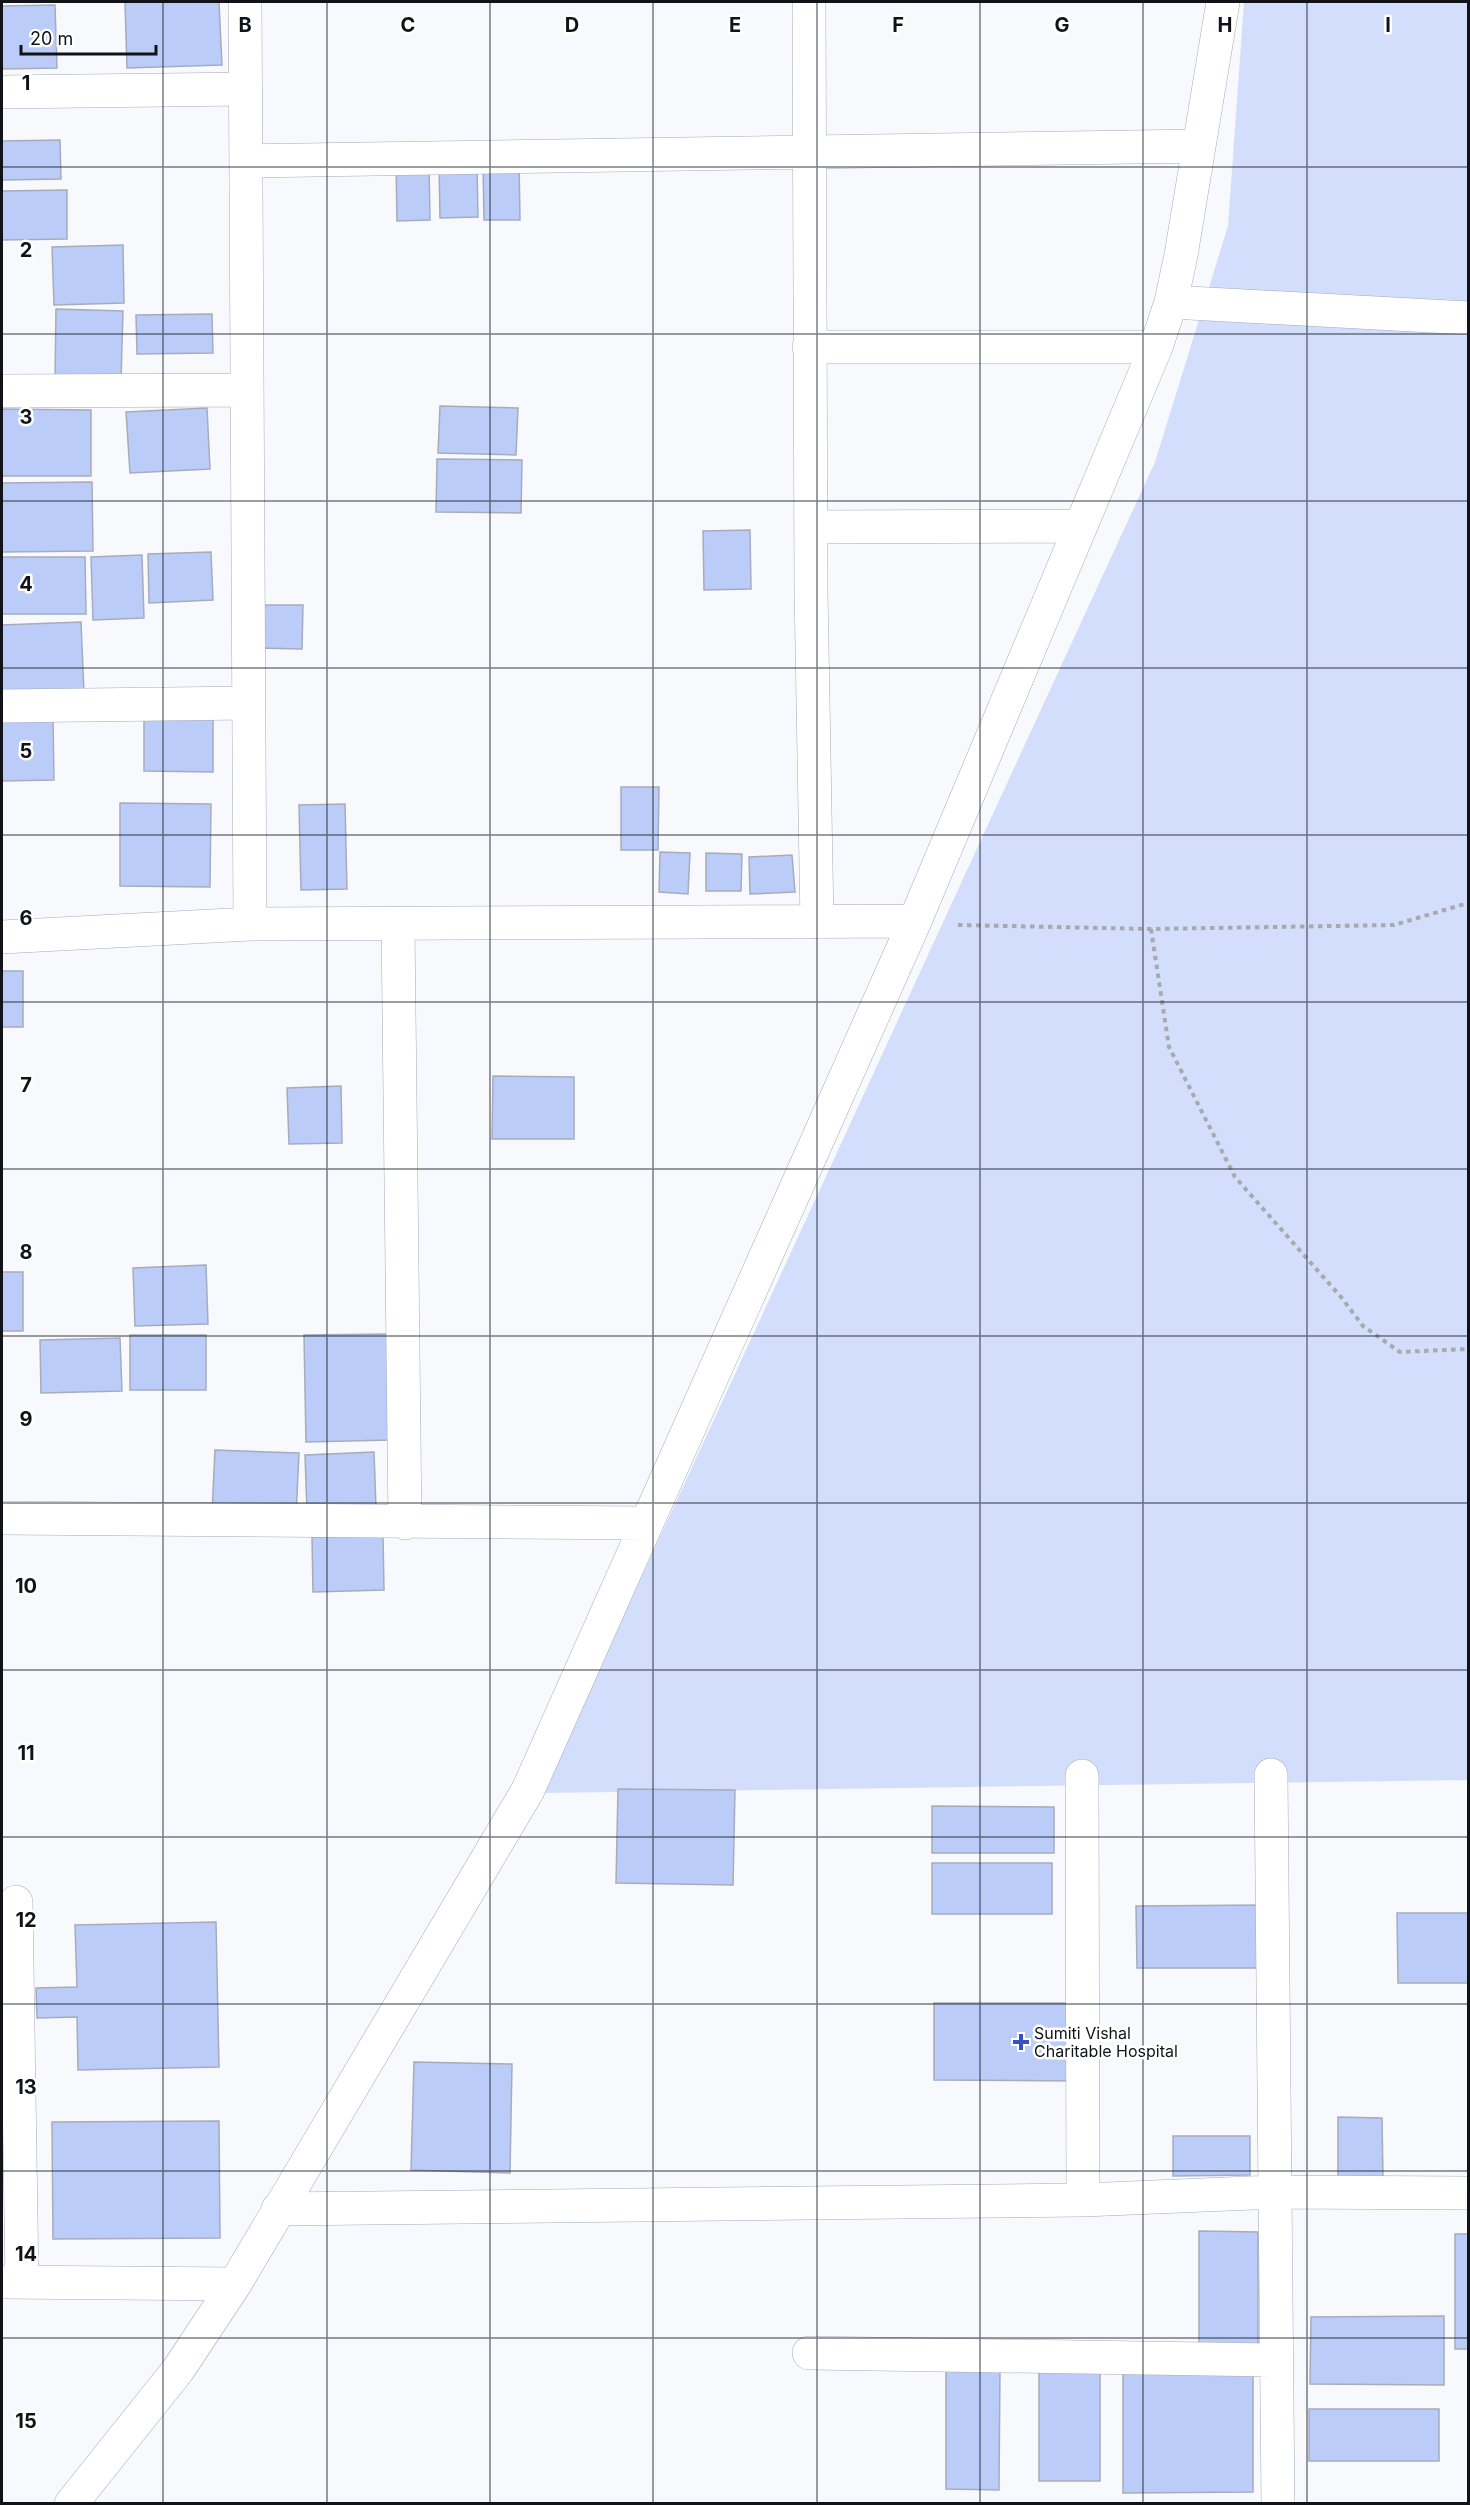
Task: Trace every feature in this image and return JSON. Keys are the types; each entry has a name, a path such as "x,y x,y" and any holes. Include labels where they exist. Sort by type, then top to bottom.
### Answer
{"street":[{"path":"245,2 250,924"},
{"path":"809,2 809,347 817,922"},
{"path":"71,2504 178,2370 235,2284 528,1790 915,921 1156,347 1171,302 1223,2"},
{"path":"2,92 246,89"},
{"path":"246,162 1198,146"},
{"path":"1171,302 1468,318"},
{"path":"809,347 1156,347"},
{"path":"2,391 248,390"},
{"path":"811,527 1081,526"},
{"path":"2,706 248,703"},
{"path":"2,937 250,924 915,921"},
{"path":"398,924 405,1522"},
{"path":"2,1518 647,1523"},
{"path":"1271,1775 1278,2504"},
{"path":"1082,1776 1083,2200"},
{"path":"16,1902 12,2282 235,2284"},
{"path":"278,2209 1083,2200 1275,2192 1468,2193"},
{"path":"809,2353 1276,2360"}],"path":[{"path":"915,921 972,926 1151,928 1394,925 1468,903"},
{"path":"1151,928 1168,1047 1234,1177 1341,1297 1363,1326 1400,1352 1468,1349"}],"shaded area":[{"path":"1244,2 1468,2 1468,1780 542,1793 1155,462 1228,226"}],"building":[{"path":"125,2 219,2 222,65 127,68"},
{"path":"55,5 57,68 2,69 2,6"},
{"path":"60,140 61,179 2,180 2,141"},
{"path":"519,161 520,220 484,220 483,162"},
{"path":"396,162 429,162 430,220 397,221"},
{"path":"439,163 477,163 478,217 440,218"},
{"path":"67,190 67,239 2,240 2,191"},
{"path":"123,245 124,303 54,305 52,247"},
{"path":"56,309 123,311 121,381 55,379"},
{"path":"212,314 213,353 137,354 136,315"},
{"path":"440,406 518,408 516,455 438,453"},
{"path":"207,408 210,469 130,473 126,412"},
{"path":"2,409 91,410 91,476 2,476"},
{"path":"437,459 522,460 521,513 436,512"},
{"path":"92,482 93,551 2,552 2,483"},
{"path":"750,530 751,589 704,590 703,531"},
{"path":"211,552 213,600 149,603 148,554"},
{"path":"142,555 144,618 93,620 91,557"},
{"path":"2,557 85,557 86,614 2,614"},
{"path":"257,605 303,605 302,649 257,648"},
{"path":"81,622 84,693 2,696 2,625"},
{"path":"144,716 213,717 213,772 144,771"},
{"path":"53,719 54,780 2,781 2,720"},
{"path":"621,787 659,787 658,850 621,850"},
{"path":"120,803 211,804 210,887 120,886"},
{"path":"345,804 347,889 301,890 299,805"},
{"path":"660,852 690,853 688,894 659,892"},
{"path":"706,853 742,854 741,891 706,891"},
{"path":"792,855 795,892 750,894 749,857"},
{"path":"2,971 23,971 23,1027 2,1027"},
{"path":"493,1076 574,1077 574,1139 492,1139"},
{"path":"341,1086 342,1143 289,1144 287,1088"},
{"path":"206,1265 208,1324 135,1326 133,1268"},
{"path":"2,1272 23,1272 23,1331 2,1331"},
{"path":"388,1334 390,1440 306,1442 304,1335"},
{"path":"130,1335 206,1335 206,1390 130,1390"},
{"path":"120,1338 122,1391 41,1393 40,1340"},
{"path":"215,1450 299,1453 296,1516 212,1513"},
{"path":"374,1452 376,1508 307,1511 305,1455"},
{"path":"383,1536 384,1590 313,1592 312,1537"},
{"path":"618,1789 735,1790 733,1885 616,1883"},
{"path":"932,1806 1054,1807 1054,1853 932,1853"},
{"path":"932,1863 1052,1863 1052,1914 932,1914"},
{"path":"1267,1905 1266,1968 1137,1968 1136,1906"},
{"path":"1397,1913 1468,1913 1468,1983 1398,1983"},
{"path":"216,1922 219,2067 78,2070 77,2017 37,2018 36,1988 77,1987 75,1925"},
{"path":"934,2003 1076,2003 1076,2081 934,2080"},
{"path":"414,2062 512,2064 510,2173 411,2170"},
{"path":"1338,2117 1382,2118 1383,2178 1338,2178"},
{"path":"219,2121 220,2238 53,2239 52,2122"},
{"path":"1173,2136 1250,2136 1250,2175 1173,2176"},
{"path":"1199,2231 1258,2232 1258,2352 1199,2352"},
{"path":"1455,2234 1468,2234 1468,2349 1455,2349"},
{"path":"1444,2316 1444,2385 1310,2384 1311,2317"},
{"path":"1039,2365 1100,2365 1100,2481 1039,2481"},
{"path":"946,2367 1000,2368 999,2490 946,2489"},
{"path":"1123,2367 1253,2367 1253,2492 1123,2493"},
{"path":"1309,2409 1439,2409 1439,2461 1309,2461"}],"place":[{"name":"Sumiti Vishal Charitable Hospital","path":"1021,2042"}]}
